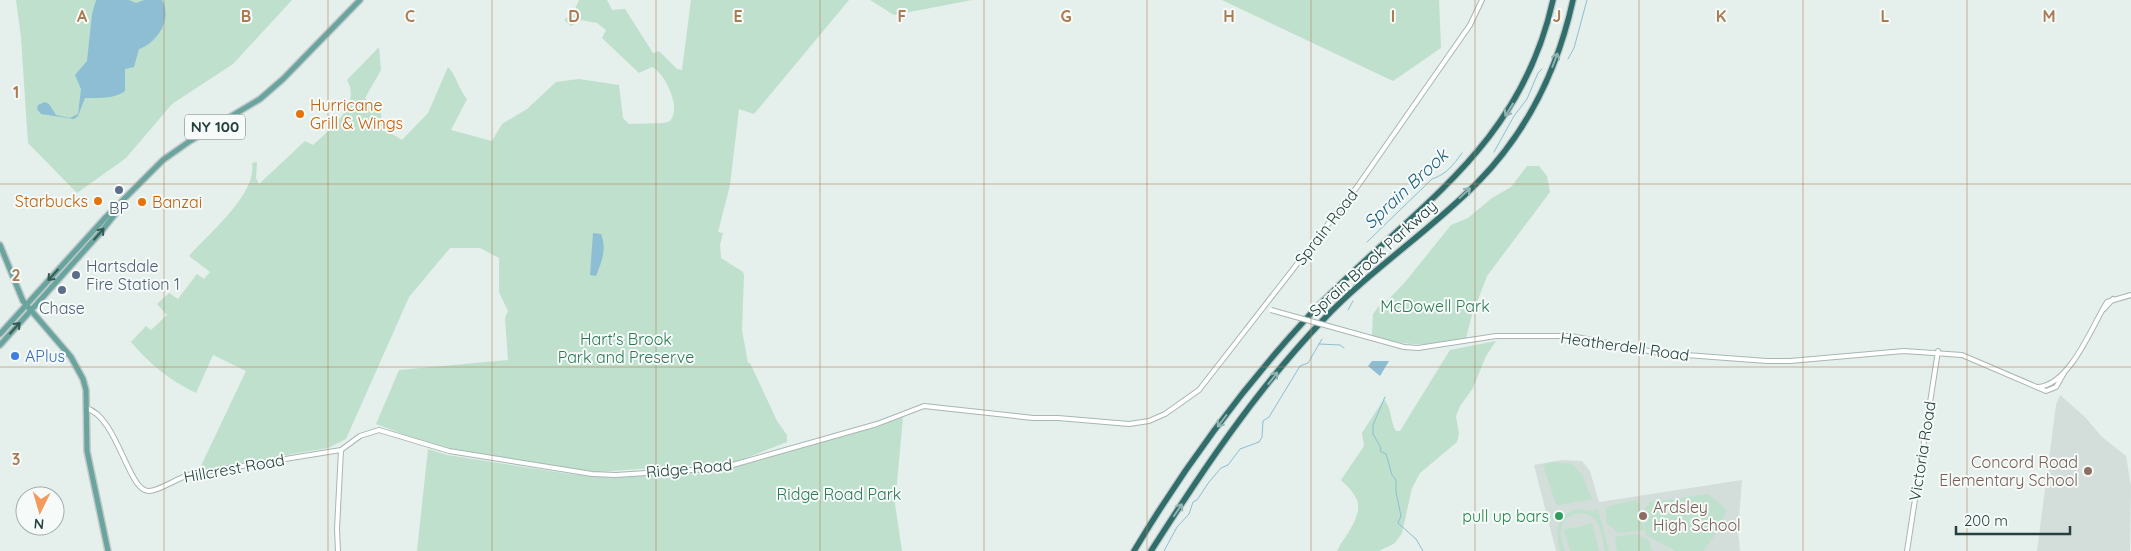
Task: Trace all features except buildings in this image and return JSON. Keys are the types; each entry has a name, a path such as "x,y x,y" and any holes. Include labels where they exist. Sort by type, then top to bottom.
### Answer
{"highway":[{"name":"Sprain Brook Parkway","path":"1134,551 1209,438 1287,340 1349,275 1452,180 1493,134 1516,98 1531,67 1544,35 1553,0"},
{"name":"Sprain Brook Parkway","path":"1152,551 1234,430 1307,337 1361,282 1467,192 1505,151 1528,116 1548,79 1563,40 1573,0"}],"main road":[{"name":"NY 100","path":"0,334 106,218 173,152 260,99 308,54 360,0"},
{"name":"NY 100","path":"0,345 113,218 124,201"},
{"path":"0,245 26,305 78,367 86,390 87,451 108,551"}],"street":[{"name":"Sprain Road","path":"1139,423 1165,414 1198,390 1362,180 1470,25 1482,0"},
{"name":"Heatherdell Road","path":"1263,307 1404,347 1427,348 1496,336 1571,336 1659,352 1767,361 1790,361 1904,351 1938,351 1962,354 2046,391 2056,387 2107,302 2131,296"},
{"name":"Victoria Road","path":"1907,551 1938,351"},
{"name":"Ridge Road","path":"341,450 366,433 379,430 422,444 478,457 616,475 729,466 818,439 877,424 924,406 1033,418 1139,423"},
{"name":"Hillcrest Road","path":"86,408 98,416 117,441 137,486 144,491 154,490 178,478 192,474 341,450"},
{"path":"338,551 337,529 341,450"}],"shaded area":[{"name":"Concord Road Elementary School","path":"2060,395 2086,418 2101,436 2126,456 2131,486 2130,551 2037,551 2056,405"},
{"name":"Ardsley High School","path":"1562,460 1582,461 1590,471 1599,502 1742,480 1738,530 1740,551 1556,551 1534,465"}],"green space":[{"path":"16,0 292,0 233,64 172,104 126,158 77,193 28,143 21,37"},
{"name":"Hart's Brook Park and Preserve","path":"579,0 607,0 612,10 625,9 653,53 659,51 677,69 682,70 691,0 849,0 754,114 739,109 730,185 718,232 723,233 720,245 721,258 743,272 744,275 742,330 748,363 750,363 777,421 787,435 787,442 736,462 598,472 548,467 463,452 421,441 376,424 399,370 508,360 505,318 508,311 499,292 499,258 480,248 450,248 409,297 346,439 328,448 199,470 246,371 213,355 196,393 160,371 131,342 146,326 151,330 167,315 157,304 169,293 178,299 197,274 204,279 210,272 189,256 240,200 252,175 252,163 257,162 256,178 259,184 305,141 313,145 335,124 347,107 351,89 347,80 379,47 381,70 365,98 381,113 382,124 389,132 402,140 428,113 448,67 467,99 451,130 492,141 502,124 527,109 556,82 579,79 619,85 623,118 629,124 664,123 670,121 674,108 673,100 667,83 657,71 652,67 639,73 602,38 606,30 597,23 581,20 571,26 564,20 573,13"},
{"path":"870,0 972,0 894,15"},
{"path":"1222,0 1439,0 1441,48 1393,81"},
{"name":"McDowell Park","path":"1527,166 1539,166 1547,176 1550,192 1487,276 1472,315 1466,338 1441,343 1408,344 1372,336 1373,314 1406,281 1451,225 1468,218 1492,198 1511,187"},
{"path":"1496,341 1486,356 1473,388 1460,406 1456,416 1459,434 1457,442 1420,473 1412,488 1402,533 1395,543 1379,551 1337,551 1358,511 1355,495 1341,480 1364,446 1362,433 1384,399 1396,431 1400,431 1450,350"},
{"name":"Ridge Road Park","path":"903,417 895,504 902,551 417,551 428,449 447,455 570,474 612,478 677,472 717,471 832,437 875,428"},
{"path":"1551,462 1572,464 1582,475 1592,499 1556,504 1543,465"},
{"path":"1708,494 1727,510 1717,532 1703,551 1675,551 1646,535 1642,513 1650,502"},
{"path":"1636,500 1639,503 1644,530 1618,533 1606,522 1606,507"},
{"path":"1578,509 1590,511 1598,509 1609,551 1605,551 1601,532 1596,521 1587,514 1582,513 1571,515 1563,523 1560,534 1565,551 1560,551 1558,531 1561,520 1565,515"},
{"path":"1592,523 1599,551 1570,551 1564,530"},
{"path":"1635,534 1649,540 1652,551 1617,551 1615,537"}],"water":[{"path":"96,0 129,0 136,3 144,0 162,0 166,15 157,36 146,46 139,49 134,67 125,69 125,91 111,97 85,98 78,116 74,119 41,114 37,109 38,105 45,102 49,104 56,115 70,118 78,114 81,89 75,75 87,61 92,14"},
{"path":"593,233 601,234 604,245 602,260 596,276 590,275"},
{"path":"1372,361 1389,361 1380,376 1368,366"}],"waterway":[{"name":"Sprain Brook","path":"1568,59 1574,48 1587,0"},
{"name":"Sprain Brook","path":"1494,152 1514,116 1527,99 1538,73 1542,69"},
{"name":"Sprain Brook","path":"1367,242 1432,179 1442,175 1449,169 1462,153"},
{"name":"Sprain Brook","path":"1348,310 1353,301"},
{"name":"Sprain Brook","path":"1164,551 1177,527 1189,514 1193,502 1197,500 1221,468 1228,465 1240,449 1259,442 1262,437 1263,421 1269,417 1300,366 1308,363 1322,339"},
{"path":"1319,344 1340,345 1344,348"},
{"path":"1385,397 1373,425 1373,434 1381,448 1380,451 1386,454 1392,475 1396,480 1396,492 1401,516 1398,523 1416,539 1423,551"}],"place":[{"name":"Hurricane Grill & Wings","path":"300,114"},
{"name":"BP","path":"119,190"},
{"name":"Starbucks","path":"98,201"},
{"name":"Banzai","path":"142,202"},
{"name":"Hartsdale Fire Station 1","path":"76,275"},
{"name":"Chase","path":"62,290"},
{"name":"APlus","path":"15,356"},
{"name":"Concord Road Elementary School","path":"2088,471"},
{"name":"pull up bars","path":"1559,516"},
{"name":"Ardsley High School","path":"1643,516"}]}
